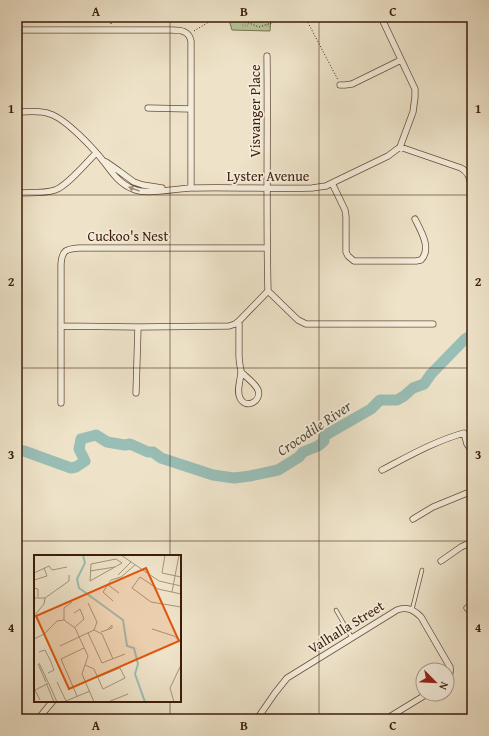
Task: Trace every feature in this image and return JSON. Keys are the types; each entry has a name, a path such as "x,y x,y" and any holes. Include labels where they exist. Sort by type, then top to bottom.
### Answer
{"street":[{"path":"381,17 415,89 413,112 400,147 465,170 469,176 472,190"},
{"path":"17,30 172,30 182,31 188,35 191,41 191,188"},
{"name":"Visvanger Place","path":"267,56 268,189"},
{"path":"340,85 345,86 352,84 401,60"},
{"path":"148,108 191,109"},
{"name":"Lyster Avenue","path":"17,112 45,112 64,121 104,161 118,179 133,189 148,192 191,188 268,189 312,188 326,186 388,156 400,147"},
{"path":"17,193 50,192 56,190 72,178 96,153"},
{"path":"332,183 345,210 346,252 354,261 421,260 426,249 422,233 415,219"},
{"path":"268,189 268,290 298,320 306,324 433,324"},
{"name":"Cuckoo's Nest","path":"61,402 61,264 63,254 66,250 79,248 267,248"},
{"path":"61,326 230,326 239,321 268,290"},
{"path":"239,321 239,354 241,372 239,386 240,399 246,403 253,404 258,398 258,390 255,385 241,372"},
{"path":"136,393 138,327"},
{"path":"382,470 419,450 452,436 464,433 467,444 472,450"},
{"path":"414,519 433,507 472,491"},
{"path":"441,561 461,547 472,542"},
{"path":"467,608 472,604"},
{"name":"Valhalla Street","path":"257,719 274,693 287,678 397,610 407,608 412,610"},
{"path":"412,610 421,617 447,662"},
{"path":"386,719 415,701"},
{"path":"38,719 52,702"}],"lane":[{"path":"412,610 422,570"},
{"path":"336,610 352,638"}],"path":[{"path":"111,17 111,30"},
{"path":"188,35 217,17"},
{"path":"234,17 259,27 290,17"},
{"path":"305,17 340,85"}],"green space":[{"path":"228,17 271,17 270,31 232,30"}],"waterway":[{"name":"Crocodile River","path":"17,450 24,451 71,468 76,467 85,461 79,449 81,439 96,435 107,442 125,445 130,444 148,452 153,452 161,458 213,475 234,478 278,470 299,457 303,452 318,446 324,441 324,436 371,409 380,400 397,400 413,388 424,384 431,374 465,339 472,335"}]}
